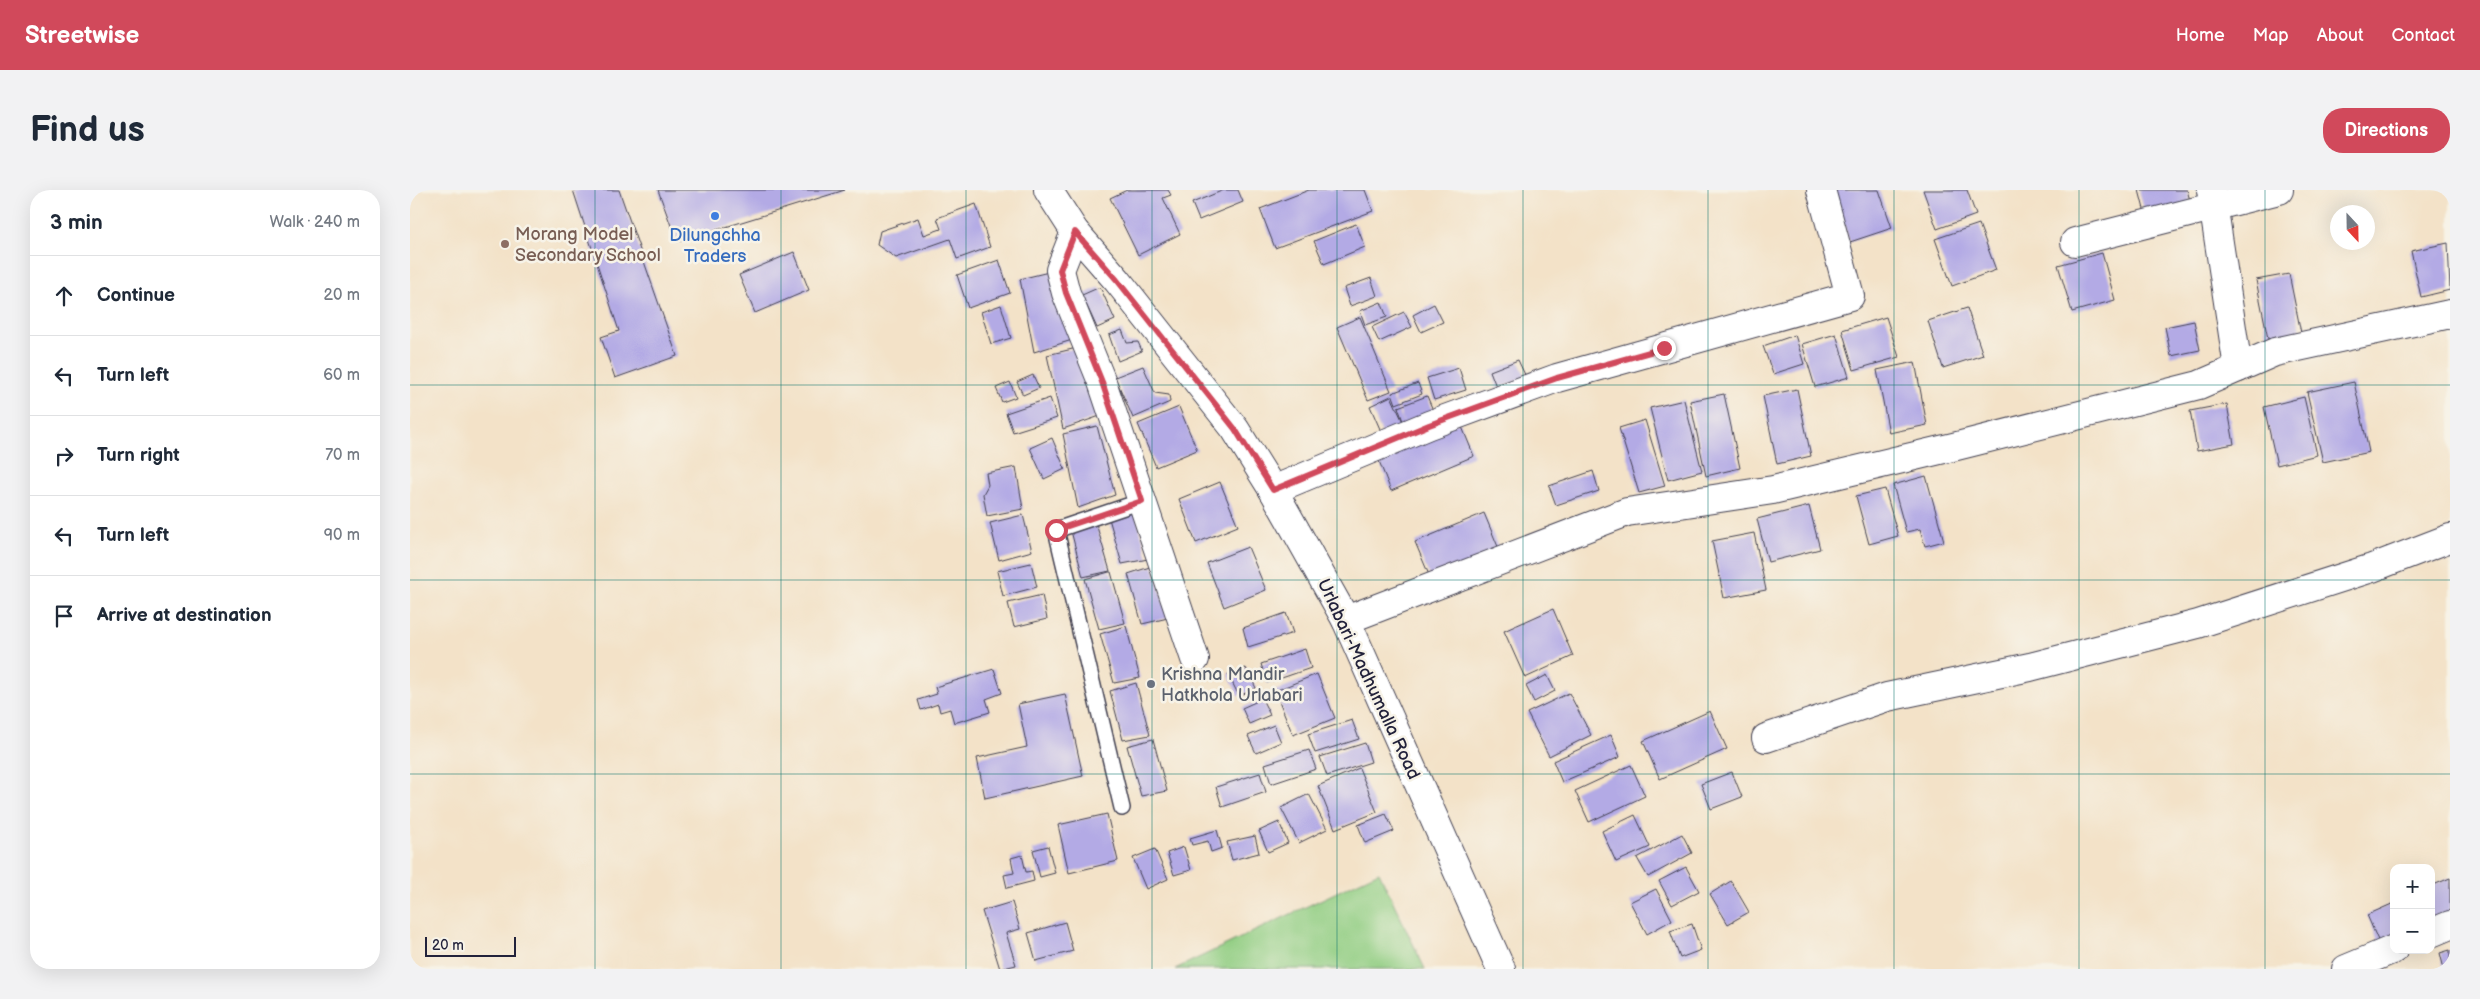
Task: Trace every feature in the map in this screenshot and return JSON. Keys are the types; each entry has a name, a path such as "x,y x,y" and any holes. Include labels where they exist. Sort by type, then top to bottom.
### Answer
{"street":[{"name":"Urlabari-Madhumalla Road","path":"1048,190 1075,232 1117,280 1235,429 1273,490 1346,620 1501,969"},
{"path":"1273,490 1429,425 1557,378 1850,296 1821,190"},
{"path":"2075,242 2213,198 2279,190"},
{"path":"2213,198 2238,368"},
{"path":"1075,232 1060,270 1066,293 1102,382 1195,659"},
{"path":"1346,620 1627,512 1782,487 2199,385 2275,352 2450,314"},
{"path":"1766,738 1887,697 2030,667 2198,624 2372,568 2450,538"},
{"path":"2435,931 2450,925"},
{"path":"2346,969 2390,951"}],"lane":[{"path":"1122,808 1056,530 1142,501"}],"green space":[{"path":"1379,872 1425,969 1175,969"}],"building":[{"path":"573,190 619,190 677,356 615,378 601,337 619,331"},
{"name":"Dilungchha Traders","path":"658,190 845,190 677,242"},
{"path":"1127,190 1168,190 1171,195 1163,198 1180,234 1138,255 1110,198"},
{"path":"1224,190 1238,190 1243,202 1199,220 1192,203"},
{"path":"1309,190 1365,190 1373,211 1275,248 1260,209"},
{"path":"1879,190 1892,228 1850,242 1832,191"},
{"path":"1923,190 1967,190 1976,215 1937,229"},
{"path":"2139,190 2187,190 2191,204 2146,217"},
{"path":"976,204 990,247 957,259 950,239 896,258 877,245 880,231 918,218 924,235 941,229 937,218"},
{"path":"1356,224 1365,247 1324,264 1314,241"},
{"path":"1979,224 1996,270 1952,286 1935,239"},
{"path":"2448,243 2450,290 2421,297 2411,251"},
{"path":"794,252 809,290 755,313 739,275"},
{"path":"2102,253 2115,300 2072,312 2058,265"},
{"path":"999,260 1010,293 968,308 957,275"},
{"path":"1053,271 1072,340 1034,352 1020,279"},
{"path":"2289,274 2301,333 2268,339 2256,280"},
{"path":"1371,278 1377,296 1350,306 1344,288"},
{"path":"1100,287 1115,320 1097,328 1082,295"},
{"path":"1381,302 1387,317 1365,325 1360,311"},
{"path":"1434,304 1443,322 1421,332 1413,315"},
{"path":"1001,305 1011,338 991,344 981,312"},
{"path":"1967,308 1983,355 1943,368 1928,321"},
{"path":"1404,312 1412,327 1379,342 1372,327"},
{"path":"1360,317 1391,391 1368,400 1337,327"},
{"path":"1886,317 1899,357 1854,370 1842,330"},
{"path":"2194,321 2200,350 2171,356 2165,327"},
{"path":"1122,330 1127,343 1138,342 1142,351 1118,361 1109,335"},
{"path":"1836,334 1849,377 1815,387 1802,344"},
{"path":"1795,335 1804,364 1773,374 1763,346"},
{"path":"1081,347 1100,416 1063,429 1047,355"},
{"path":"1518,360 1526,377 1497,389 1490,371"},
{"path":"1915,362 1927,425 1889,433 1877,370"},
{"path":"1143,366 1155,393 1169,395 1170,402 1133,418 1115,377"},
{"path":"1459,368 1466,390 1434,400 1427,378"},
{"path":"1033,375 1039,388 1023,395 1017,382"},
{"path":"1010,382 1016,397 1002,402 996,388"},
{"path":"2354,382 2369,452 2323,462 2307,392"},
{"path":"1418,383 1422,394 1396,404 1392,393"},
{"path":"1797,389 1811,456 1777,464 1763,396"},
{"path":"1724,394 1740,468 1706,476 1690,401"},
{"path":"1391,396 1404,424 1398,407 1427,396 1435,415 1383,436 1370,406"},
{"path":"2304,397 2317,455 2277,465 2264,407"},
{"path":"1050,398 1057,418 1013,432 1006,413"},
{"path":"1684,400 1702,471 1668,480 1650,408"},
{"path":"2227,404 2234,444 2197,451 2190,411"},
{"path":"1179,407 1197,450 1156,467 1138,424"},
{"path":"1645,420 1665,486 1639,493 1619,428"},
{"path":"1460,422 1474,456 1391,491 1377,456"},
{"path":"1097,426 1115,495 1078,508 1063,434"},
{"path":"1052,438 1065,469 1044,479 1030,448"},
{"path":"1016,467 1023,509 987,516 983,494 988,485 986,473"},
{"path":"1593,471 1599,491 1556,505 1549,486"},
{"path":"1926,476 1944,541 1925,546 1920,529 1906,532 1893,485"},
{"path":"1220,482 1238,526 1196,543 1179,499"},
{"path":"1885,489 1898,536 1869,544 1856,496"},
{"path":"1809,506 1820,549 1768,562 1757,519"},
{"path":"1134,507 1148,559 1122,564 1108,515"},
{"path":"1484,513 1501,554 1432,582 1415,542"},
{"path":"1023,515 1032,551 999,560 990,523"},
{"path":"1095,520 1110,571 1083,577 1070,527"},
{"path":"1754,533 1766,590 1724,598 1712,541"},
{"path":"1248,547 1266,590 1224,607 1207,563"},
{"path":"1031,563 1037,587 1003,596 997,571"},
{"path":"1153,566 1168,618 1142,624 1128,574"},
{"path":"1111,572 1125,623 1099,629 1085,579"},
{"path":"1042,595 1047,619 1014,627 1008,603"},
{"path":"1553,609 1573,656 1525,678 1504,631"},
{"path":"1286,613 1293,633 1248,647 1243,628"},
{"path":"1126,626 1140,678 1114,683 1100,634"},
{"path":"1305,649 1311,668 1267,683 1261,664"},
{"path":"1246,668 1256,688 1239,696 1228,674"},
{"path":"994,669 1002,693 986,699 990,712 954,723 950,709 940,712 938,704 921,710 918,700 937,694 935,687"},
{"path":"1317,674 1335,718 1293,735 1275,691"},
{"path":"1547,675 1555,691 1534,702 1526,686"},
{"path":"1136,683 1150,735 1123,740 1110,691"},
{"path":"1569,693 1591,735 1549,756 1527,713"},
{"path":"1065,694 1083,776 985,798 977,758 1027,747 1018,704"},
{"path":"1262,699 1270,715 1249,724 1242,708"},
{"path":"1710,711 1727,749 1660,779 1643,741"},
{"path":"1352,720 1359,739 1315,753 1308,734"},
{"path":"1274,725 1281,742 1256,753 1248,736"},
{"path":"1611,735 1620,757 1562,782 1553,761"},
{"path":"1153,739 1167,791 1141,796 1127,746"},
{"path":"1365,743 1371,762 1327,776 1320,757"},
{"path":"1309,750 1316,769 1271,784 1265,764"},
{"path":"1631,765 1645,796 1589,822 1575,791"},
{"path":"1359,768 1377,812 1335,829 1318,786"},
{"path":"1732,772 1742,797 1711,809 1701,784"},
{"path":"1260,773 1266,792 1222,807 1216,787"},
{"path":"1309,794 1327,829 1299,843 1281,808"},
{"path":"1107,814 1118,861 1069,873 1058,825"},
{"path":"1386,814 1394,831 1365,843 1358,825"},
{"path":"1635,815 1650,847 1616,862 1602,831"},
{"path":"1279,822 1288,843 1268,852 1259,831"},
{"path":"1217,830 1222,848 1211,852 1208,841 1192,845 1190,838"},
{"path":"1682,834 1692,853 1648,877 1637,858"},
{"path":"1255,836 1259,853 1232,860 1227,842"},
{"path":"1048,846 1055,873 1040,877 1033,850"},
{"path":"1184,847 1191,870 1174,875 1167,853"},
{"path":"1155,849 1168,879 1146,889 1133,858"},
{"path":"1022,855 1026,872 1032,871 1034,881 1007,888 1004,875 1014,873 1011,858"},
{"path":"1686,867 1699,891 1672,905 1659,881"},
{"path":"2450,878 2450,913 2435,919 2435,909 2435,884"},
{"path":"1731,881 1749,912 1728,924 1710,894"},
{"path":"1656,889 1672,920 1647,934 1630,902"},
{"path":"1012,902 1020,929 1006,933 1016,965 1000,969 982,911"},
{"path":"2390,905 2390,941 2380,945 2367,915"},
{"path":"1065,922 1073,951 1036,961 1028,933"},
{"path":"1692,924 1701,950 1680,958 1670,931"},
{"path":"2450,950 2450,969 2444,969 2440,953"}],"place":[{"name":"Dilungchha Traders","path":"715,216"},
{"name":"Morang Model Secondary School","path":"505,244"},
{"name":"Krishna Mandir Hatkhola Urlabari","path":"1151,684"}],"route":[{"path":"1056,530 1142,501 1102,382 1066,293 1060,270 1075,232 1117,280 1235,429 1273,490 1429,425 1557,378 1664,348"}]}
